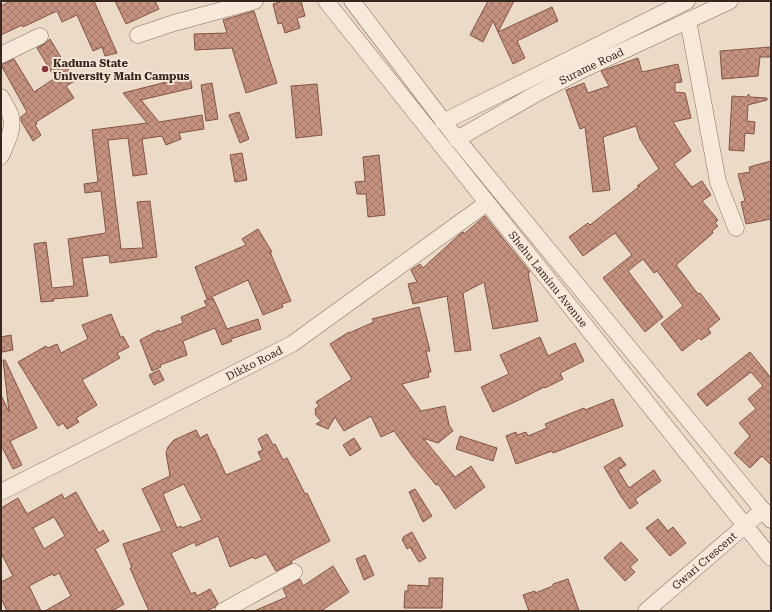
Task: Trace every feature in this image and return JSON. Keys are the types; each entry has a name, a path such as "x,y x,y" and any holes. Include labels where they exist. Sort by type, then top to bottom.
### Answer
{"street":[{"path":"138,35 174,23 255,1"},
{"name":"Shehu Laminu Avenue","path":"326,1 771,558"},
{"name":"Shehu Laminu Avenue","path":"352,1 457,139 767,515"},
{"name":"Surame Road","path":"444,122 687,1"},
{"name":"Surame Road","path":"457,139 534,95 584,69 730,1"},
{"path":"688,20 718,182 736,228"},
{"path":"1,54 40,36"},
{"path":"1,97 11,116 12,124 1,156"},
{"name":"Dikko Road","path":"1,492 292,344 487,203"},
{"name":"Gwari Crescent","path":"646,611 746,526 767,515"},
{"path":"223,611 294,572"}],"building":[{"path":"11,1 94,1 117,53 105,56 102,47 93,51 77,15 62,22 57,11 23,27 22,25 1,35 1,6"},
{"path":"115,1 155,1 159,9 126,24"},
{"path":"283,1 301,1 305,16 297,18 300,28 285,33 282,23 278,24 273,4"},
{"path":"488,1 514,1 498,32 493,21 483,42 470,35"},
{"path":"552,7 558,21 517,41 525,58 513,64 498,32"},
{"path":"254,11 277,83 246,93 232,48 195,50 194,34 227,33 223,20"},
{"path":"50,39 75,81 66,86 74,98 36,122 37,124 35,125 41,135 33,141 21,121 21,117 27,112 1,65 14,59 34,92 55,78 37,48"},
{"path":"771,47 771,57 760,57 758,76 722,79 720,51"},
{"path":"638,58 642,72 678,64 682,82 675,83 675,92 685,93 691,118 673,122 691,151 674,164 692,187 702,181 711,195 702,201 718,220 715,223 718,226 712,231 713,233 676,265 698,294 700,293 720,319 708,329 711,333 701,340 699,338 682,351 661,324 683,306 657,271 654,273 643,259 628,271 663,317 645,332 603,278 632,255 615,233 583,256 569,237 588,223 590,225 640,186 637,186 659,169 640,139 636,126 603,137 610,190 593,192 585,127 580,129 566,90 584,83 588,93 609,86 601,71"},
{"path":"190,76 192,88 141,100 159,122 202,115 204,129 179,133 181,139 166,145 162,136 142,139 147,174 133,176 128,138 108,140 121,249 143,248 137,202 150,201 157,257 110,263 109,255 82,258 88,296 53,299 54,301 41,302 34,244 46,242 52,288 74,286 68,239 106,233 101,191 85,193 84,184 98,182 92,130 147,123 123,93"},
{"path":"212,83 218,119 206,121 201,85"},
{"path":"317,84 322,135 296,138 291,86"},
{"path":"749,94 749,97 767,98 767,100 748,105 747,121 755,122 754,134 745,133 744,151 729,150 732,96 746,97"},
{"path":"239,112 249,139 240,143 229,115"},
{"path":"242,153 247,180 235,182 230,155"},
{"path":"379,155 385,215 368,217 366,194 357,194 355,182 365,181 363,157"},
{"path":"771,161 771,219 746,224 741,202 745,201 738,174 750,172 749,167"},
{"path":"485,216 530,272 528,273 538,321 493,329 484,282 463,293 471,350 455,352 447,296 413,304 408,284 417,282 411,270 420,264 423,268 460,234 463,232 464,234"},
{"path":"258,229 272,252 270,252 291,301 282,304 283,307 263,315 248,280 207,299 195,267 246,245 242,239"},
{"path":"213,298 227,329 258,319 261,329 231,339 232,341 222,345 215,328 183,341 187,355 160,365 161,367 152,371 140,340 159,330 159,332 183,323 181,317 207,306 204,301"},
{"path":"419,307 430,351 426,351 431,372 428,372 429,377 402,384 421,411 445,406 449,425 453,431 438,443 423,438 455,477 471,466 485,487 455,509 438,484 436,485 394,431 381,437 371,416 344,431 335,417 328,429 316,424 321,421 315,414 315,409 319,406 316,402 352,379 330,344 349,332 374,322 372,319"},
{"path":"111,314 121,338 123,336 129,347 117,353 120,358 82,380 97,405 76,418 79,422 67,429 63,423 58,426 18,362 46,346 48,348 57,344 61,353 88,339 82,325"},
{"path":"11,335 13,350 2,352 1,337"},
{"path":"540,337 548,356 575,343 584,361 560,373 563,379 493,412 481,387 509,374 500,355"},
{"path":"750,352 771,378 771,465 762,456 750,468 734,453 750,436 739,423 756,409 748,399 763,386 751,372 707,406 697,394"},
{"path":"3,360 5,360 37,428 10,441 22,465 13,469 1,445 1,395 9,412"},
{"path":"159,370 164,380 154,385 149,375"},
{"path":"613,399 623,426 553,453 552,451 516,464 506,436 516,432 517,435 526,432 528,436 547,428 545,424 584,408 585,410"},
{"path":"196,430 200,438 207,434 226,475 262,460 258,452 263,450 258,439 267,434 273,445 275,444 283,460 287,458 305,494 307,493 330,541 291,561 292,563 276,571 266,554 255,559 253,557 230,567 218,536 196,546 195,542 171,553 191,594 195,592 197,596 210,589 218,603 215,607 206,611 149,611 130,568 132,568 123,544 162,531 142,489 170,476 166,453 168,447 174,440","holes":["184,484 202,520 182,528 181,526 177,528 163,494"]},
{"path":"460,436 497,448 493,461 456,449"},
{"path":"354,438 361,449 350,456 343,445"},
{"path":"620,457 626,465 618,470 629,488 654,470 661,481 635,499 638,503 630,509 604,467"},
{"path":"415,489 432,516 423,522 409,492"},
{"path":"76,492 99,533 103,530 109,541 95,549 124,604 112,611 45,611 71,596 59,573 54,576 52,574 29,586 41,611 7,611 1,598 1,582 13,576 1,553 1,508 18,498 27,514 62,494 64,499","holes":["54,517 65,536 44,549 33,528"]},
{"path":"658,519 668,531 673,527 686,543 670,556 646,528"},
{"path":"412,532 426,558 419,562 410,547 407,549 402,539"},
{"path":"621,542 638,560 630,567 635,572 625,581 604,558"},
{"path":"365,555 374,575 364,580 356,559"},
{"path":"333,566 349,592 321,611 254,611 287,597 283,589 300,579 303,586"},
{"path":"429,578 443,578 442,608 404,608 405,591 408,591 408,585 429,586"},
{"path":"568,579 579,611 529,611 523,595 535,591 535,593 553,586 553,584"}],"place":[{"name":"Kaduna State University Main Campus","path":"45,69"}]}
